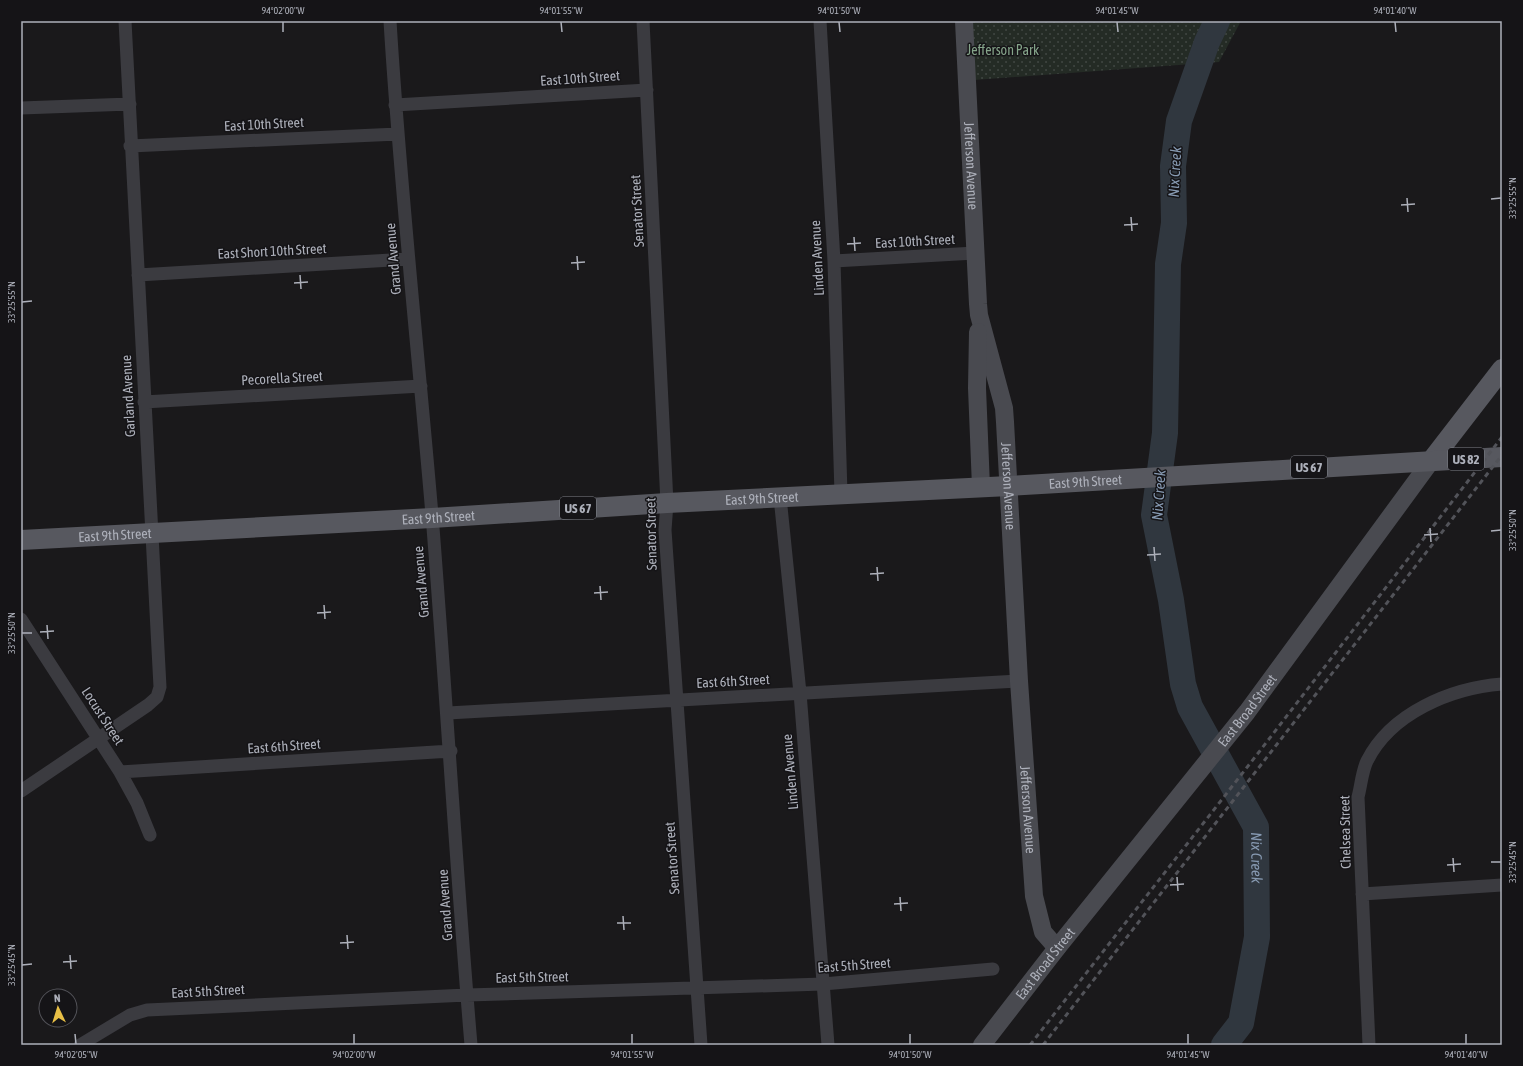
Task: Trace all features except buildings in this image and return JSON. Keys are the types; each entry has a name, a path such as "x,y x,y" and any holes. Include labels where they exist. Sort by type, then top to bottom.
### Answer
{"main road":[{"name":"East Broad Street","path":"1431,461 1502,369"},
{"name":"East 9th Street","path":"21,540 432,518 667,502 1009,486 1134,477 1502,457"}],"street":[{"name":"Garland Avenue","path":"98,738 157,697 160,686 130,146 130,104 125,21"},
{"name":"Grand Avenue","path":"390,21 395,105 408,259 421,386 448,713 466,995 471,1045"},
{"name":"Senator Street","path":"643,21 667,502 665,530 701,1045"},
{"name":"Linden Avenue","path":"820,21 834,261 841,494"},
{"name":"Jefferson Avenue","path":"964,21 979,316 1004,408 1019,681 1034,896 1043,932 1057,948"},
{"name":"East 10th Street","path":"395,105 647,90"},
{"path":"21,108 130,104"},
{"name":"East 10th Street","path":"130,146 398,134"},
{"name":"East 10th Street","path":"834,261 975,254"},
{"name":"East Short 10th Street","path":"138,275 408,259"},
{"path":"979,316 976,369 981,487"},
{"name":"Pecorella Street","path":"144,402 421,386"},
{"name":"East Broad Street","path":"982,1045 1057,948 1247,712 1431,461"},
{"name":"Linden Avenue","path":"780,497 800,693 828,1045"},
{"name":"Locust Street","path":"21,619 120,772 137,803 150,835"},
{"name":"East 6th Street","path":"448,713 1019,681"},
{"name":"Chelsea Street","path":"1369,1045 1358,797 1367,762 1386,735 1411,713 1443,696 1482,686 1502,684"},
{"path":"21,790 98,738"},
{"name":"East 6th Street","path":"120,772 451,751"},
{"path":"1362,894 1502,885"},
{"name":"East 5th Street","path":"80,1045 130,1014 147,1010 466,995 823,984 992,970"}],"green space":[{"name":"Jefferson Park","path":"972,21 1241,21 1219,62 974,80"}],"waterway":[{"name":"Nix Creek","path":"1217,21 1207,42 1179,121 1173,166 1174,223 1168,264 1165,433 1154,515 1171,600 1183,684 1190,707 1256,827 1257,937 1241,1023 1224,1045"}],"railway":[{"path":"1030,1045 1259,752 1502,437"},
{"path":"1043,1045 1502,455"}]}
